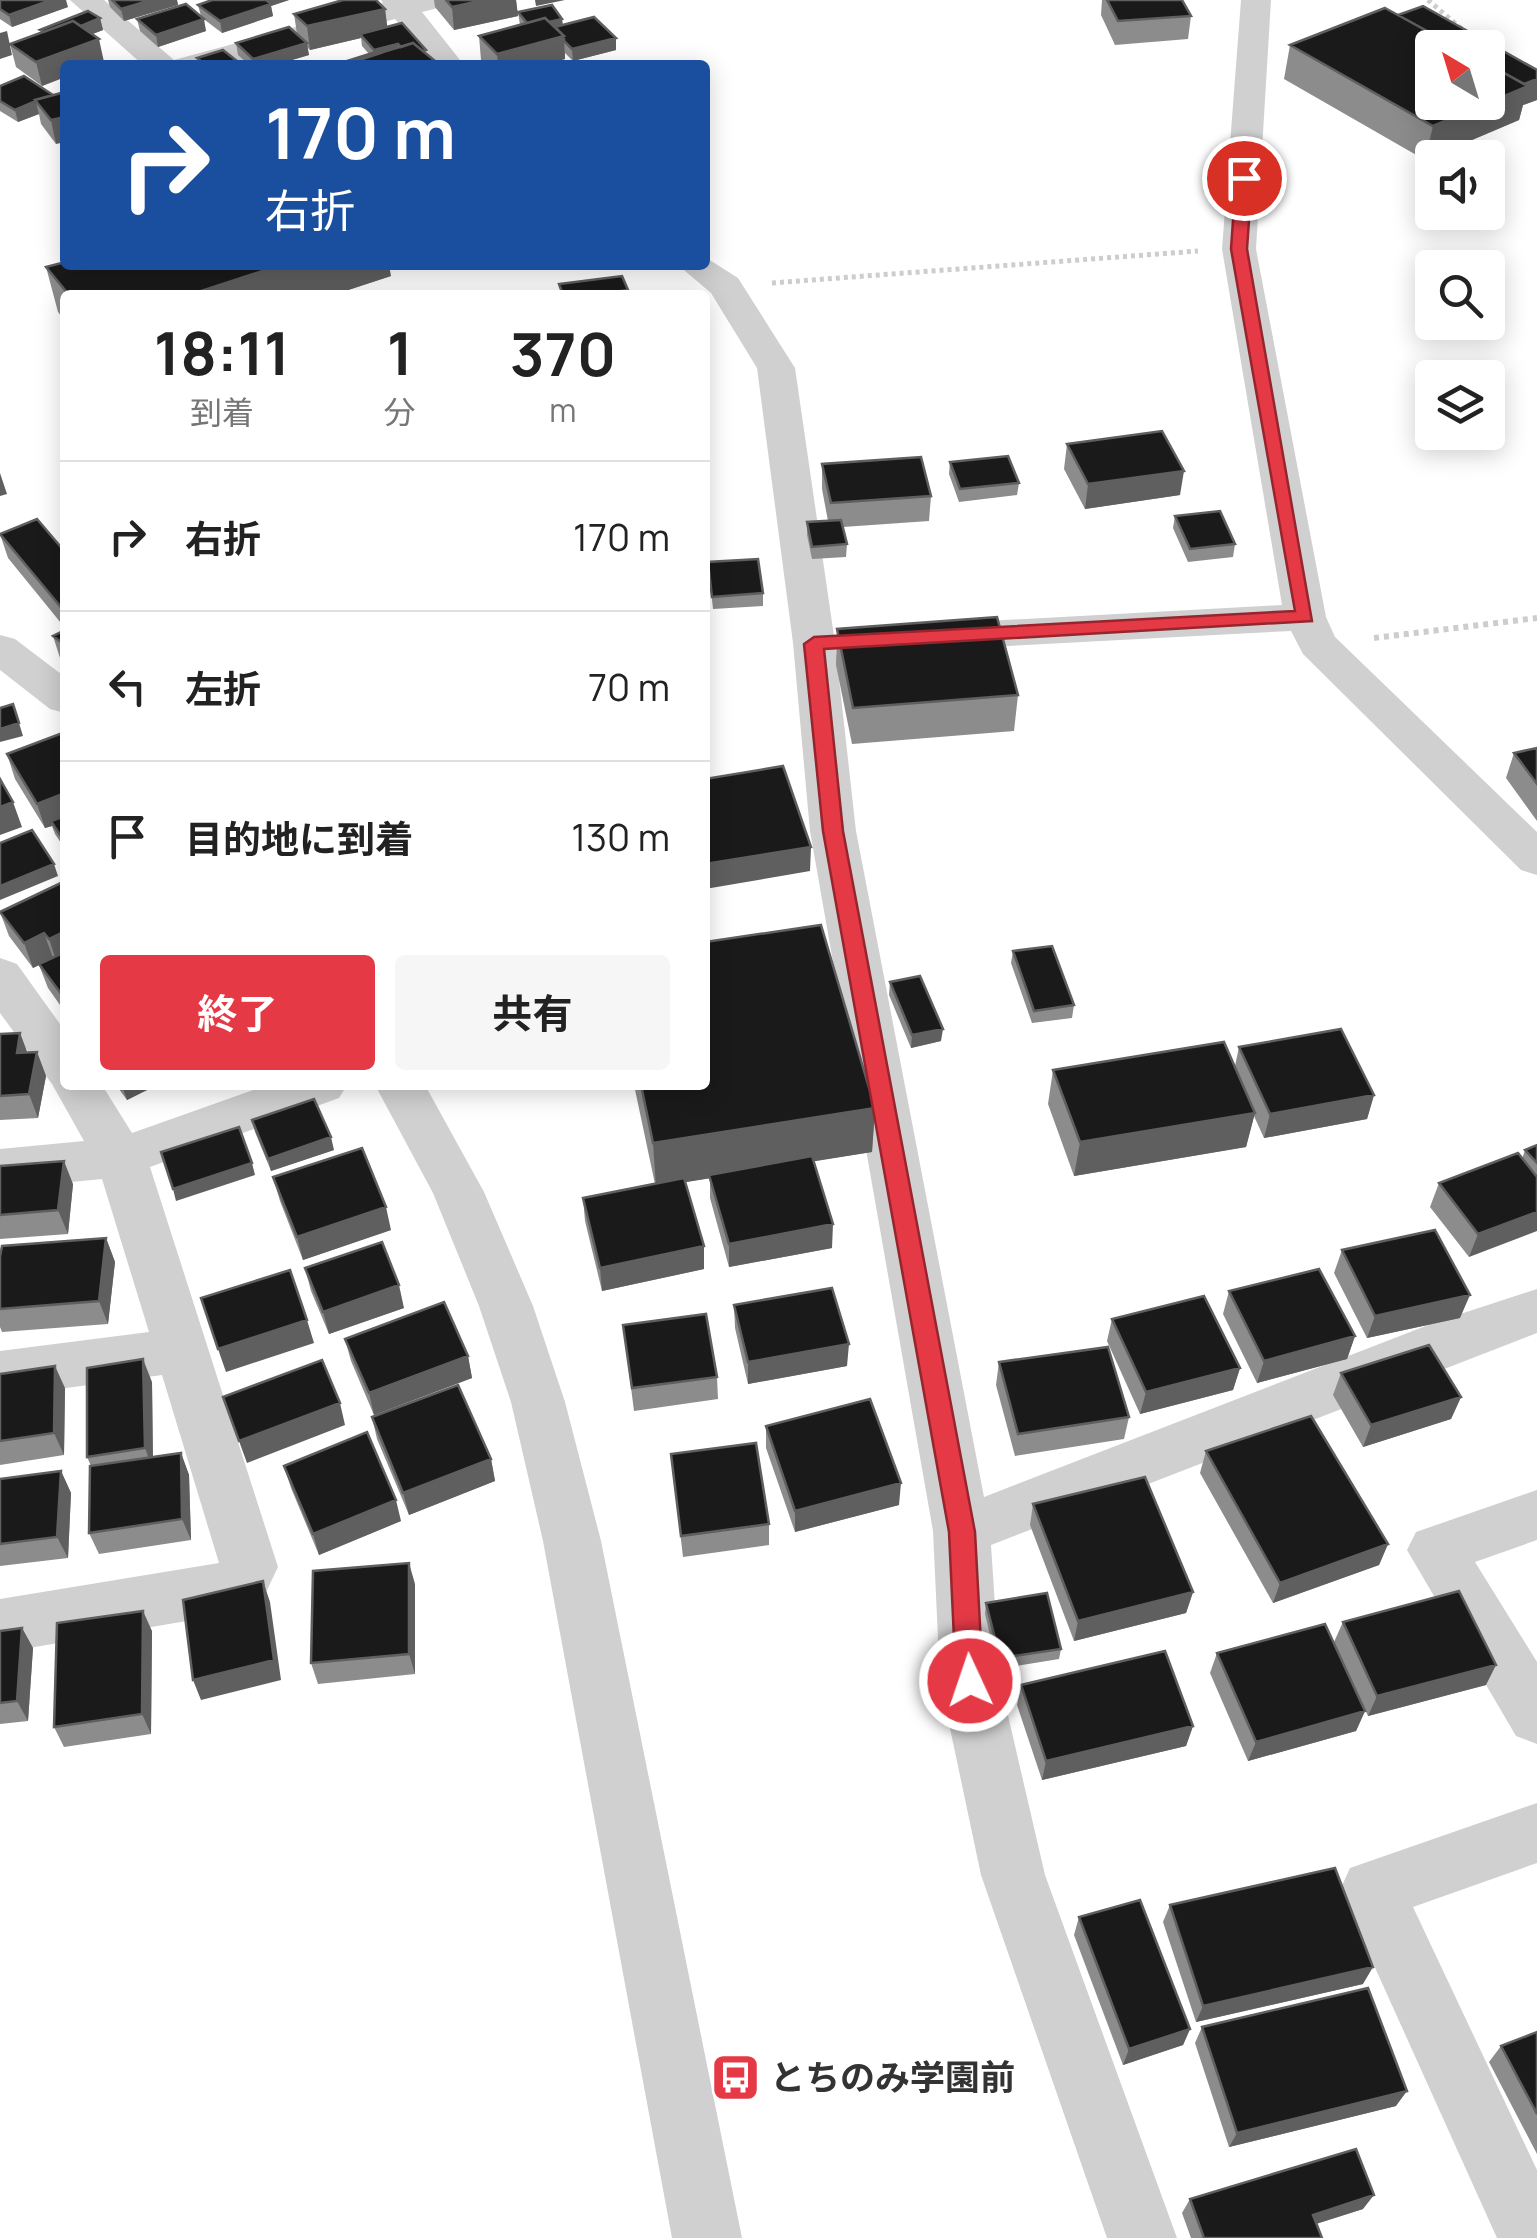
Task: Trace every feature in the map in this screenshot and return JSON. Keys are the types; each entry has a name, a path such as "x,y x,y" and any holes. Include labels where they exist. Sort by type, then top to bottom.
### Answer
{"street":[{"path":"204,60 397,3 431,0"},
{"path":"1256,0 1239,249 1312,630 1537,859"},
{"path":"102,2 145,56 153,60"},
{"path":"397,3 444,60"},
{"path":"711,276 776,368 853,641 833,831 962,1532 970,1681 1013,1875 1142,2238"},
{"path":"853,641 1312,630"},
{"path":"0,649 60,695"},
{"path":"0,977 60,1062"},
{"path":"0,1626 240,1586 249,1567 122,1157 79,1090"},
{"path":"0,1169 122,1157 308,1090"},
{"path":"403,1090 458,1192 506,1306 538,1402 572,1541 708,2238"},
{"path":"962,1532 1455,1338 1537,1311"},
{"path":"0,1374 182,1350"},
{"path":"1537,1515 1436,1550 1537,1716"},
{"path":"1533,2238 1372,1890 1537,1832"}],"path":[{"path":"1428,0 1463,30"},
{"path":"711,276 1239,249"},
{"path":"1312,630 1537,618"}],"building":[{"path":"0,0 51,0 9,15 0,9"},
{"path":"112,0 151,0 121,9"},
{"path":"212,0 266,0 271,4 220,21 198,5"},
{"path":"343,0 376,0 385,9 307,26 294,14"},
{"path":"446,0 484,0 452,7"},
{"path":"1107,0 1182,0 1191,16 1118,21"},
{"path":"186,4 204,19 156,35 137,19"},
{"path":"552,5 562,19 527,23 518,12"},
{"path":"1423,6 1466,30 1425,30 1398,15"},
{"path":"1385,8 1425,30 1415,30 1415,116 1290,45"},
{"path":"88,11 100,18 81,26 73,21 40,30"},
{"path":"594,17 616,38 572,49 555,27"},
{"path":"545,18 564,36 497,54 479,36"},
{"path":"73,21 99,39 36,62 10,44"},
{"path":"402,23 426,50 413,43 374,50 360,34"},
{"path":"289,27 307,43 253,59 236,43"},
{"path":"413,43 434,60 356,60"},
{"path":"223,50 236,60 200,60 197,58"},
{"path":"379,51 381,53 359,60 350,60"},
{"path":"1505,52 1537,70 1537,79 1524,84 1505,73"},
{"path":"1505,73 1528,86 1505,96"},
{"path":"24,76 53,95 15,110 0,101 0,86"},
{"path":"60,93 60,118 51,120 35,100"},
{"path":"1422,120 1447,120 1433,126"},
{"path":"60,263 60,270 266,270 204,290 65,290 46,267"},
{"path":"622,276 628,290 561,290 559,284"},
{"path":"1162,431 1184,471 1088,484 1067,444"},
{"path":"1008,456 1019,483 960,489 950,462"},
{"path":"921,457 931,496 831,503 822,464"},
{"path":"1220,511 1235,544 1190,549 1175,516"},
{"path":"37,519 60,546 60,606 0,534"},
{"path":"841,520 847,544 812,547 807,522"},
{"path":"758,559 763,593 712,597 710,562"},
{"path":"997,617 1018,695 853,708 837,629"},
{"path":"13,704 19,723 0,729 0,708"},
{"path":"60,734 60,795 37,804 7,754"},
{"path":"1537,748 1537,784 1514,753"},
{"path":"783,766 811,847 710,863 710,778"},
{"path":"0,779 13,802 0,807"},
{"path":"60,818 60,835 51,821"},
{"path":"32,830 54,864 0,886 0,843"},
{"path":"60,883 60,934 49,939 44,933 24,943 0,912"},
{"path":"821,925 875,1108 653,1143 642,1090 710,1090 710,941"},
{"path":"1052,946 1074,1005 1034,1011 1013,951"},
{"path":"60,954 60,992 39,964"},
{"path":"920,976 943,1029 912,1035 890,982"},
{"path":"1341,1029 1374,1095 1270,1114 1239,1047"},
{"path":"20,1033 17,1053 37,1052 29,1094 0,1096 0,1034"},
{"path":"1224,1042 1255,1113 1080,1142 1053,1070"},
{"path":"314,1099 331,1137 268,1159 252,1120"},
{"path":"239,1127 252,1163 173,1189 161,1152"},
{"path":"1537,1145 1537,1163 1525,1150"},
{"path":"362,1148 386,1207 297,1237 273,1177"},
{"path":"1518,1153 1537,1177 1537,1212 1478,1234 1439,1183"},
{"path":"812,1156 833,1224 729,1244 709,1175"},
{"path":"64,1161 58,1210 0,1215 0,1166"},
{"path":"684,1178 704,1246 600,1268 583,1198"},
{"path":"1435,1230 1470,1295 1375,1316 1342,1250"},
{"path":"106,1238 99,1301 0,1309 2,1246"},
{"path":"382,1242 399,1285 323,1312 305,1268"},
{"path":"1319,1269 1355,1336 1264,1361 1229,1291"},
{"path":"290,1270 307,1320 218,1349 201,1298"},
{"path":"832,1288 849,1344 748,1362 734,1305"},
{"path":"1204,1296 1240,1368 1146,1392 1112,1319"},
{"path":"444,1302 468,1356 369,1393 345,1339"},
{"path":"706,1314 717,1377 632,1388 623,1325"},
{"path":"1429,1345 1461,1397 1371,1425 1341,1373"},
{"path":"1108,1347 1129,1417 1018,1434 999,1362"},
{"path":"143,1359 145,1448 87,1457 87,1368"},
{"path":"322,1360 340,1403 239,1441 223,1397"},
{"path":"55,1366 54,1433 0,1441 0,1374"},
{"path":"458,1385 491,1459 403,1493 372,1417"},
{"path":"870,1399 901,1483 795,1511 766,1426"},
{"path":"1311,1416 1388,1544 1280,1583 1206,1451"},
{"path":"367,1432 396,1500 313,1534 284,1466"},
{"path":"756,1443 769,1524 681,1536 671,1454"},
{"path":"181,1453 182,1519 89,1533 90,1466"},
{"path":"61,1471 57,1537 0,1544 0,1479"},
{"path":"1145,1477 1193,1592 1078,1621 1033,1504"},
{"path":"409,1563 409,1654 311,1663 313,1571"},
{"path":"263,1581 274,1660 193,1680 183,1600"},
{"path":"1459,1591 1496,1665 1377,1696 1343,1622"},
{"path":"1047,1593 1061,1649 1000,1658 986,1603"},
{"path":"143,1611 142,1714 54,1727 57,1623"},
{"path":"1325,1624 1365,1711 1256,1742 1217,1653"},
{"path":"22,1628 17,1701 0,1703 0,1631"},
{"path":"1165,1651 1193,1726 1046,1761 1021,1685"},
{"path":"1335,1868 1373,1967 1203,2006 1170,1905"},
{"path":"1140,1900 1190,2029 1129,2049 1079,1917"},
{"path":"1368,1988 1407,2091 1237,2133 1202,2027"},
{"path":"1537,2032 1537,2114 1501,2046"},
{"path":"1356,2149 1374,2195 1313,2215 1322,2238 1204,2238 1190,2199"}],"place":[{"name":"とちのみ学園前","path":"735,2078"}],"route":[{"path":"970,1681 962,1532 833,831 814,644 1306,616 1239,249 1244,178"}]}
